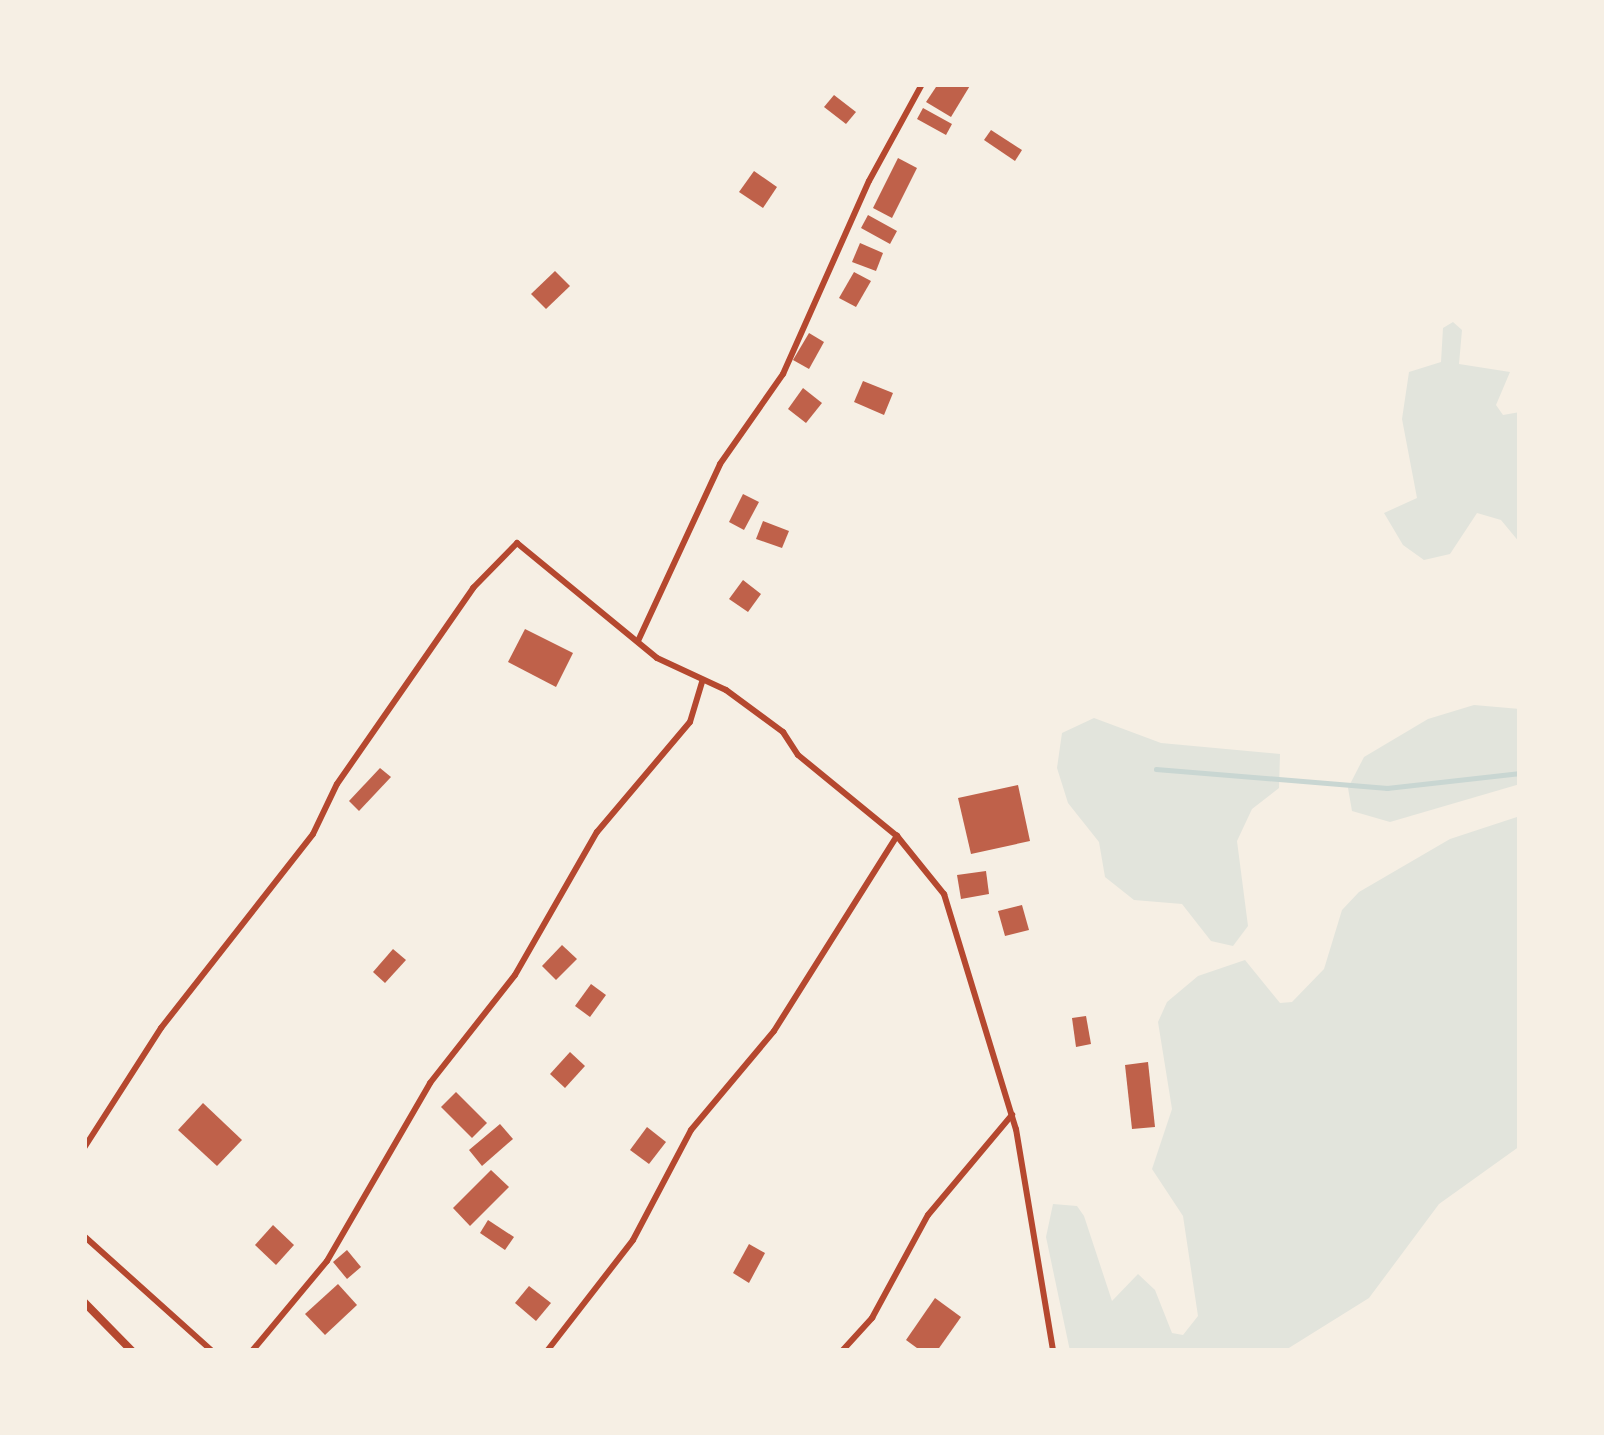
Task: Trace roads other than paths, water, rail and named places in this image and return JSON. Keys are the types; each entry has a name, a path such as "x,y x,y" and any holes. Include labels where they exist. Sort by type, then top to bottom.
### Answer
{"street":[{"path":"638,641 720,464 782,374 868,181 922,84"},
{"path":"84,1148 160,1028 246,929 278,872 313,834 337,784 517,544 638,641 759,712 897,836 951,905 1012,1115 1053,1351"},
{"path":"252,1351 327,1261 430,1083 515,975 597,832 689,722 702,682"},
{"path":"547,1351 633,1240 692,1130 774,1031 897,836"},
{"path":"842,1351 872,1318 928,1215 1012,1115"},
{"path":"84,1236 212,1351"},
{"path":"84,1302 132,1351"}],"waterway":[{"path":"1156,769 1387,788 1520,773"}]}
